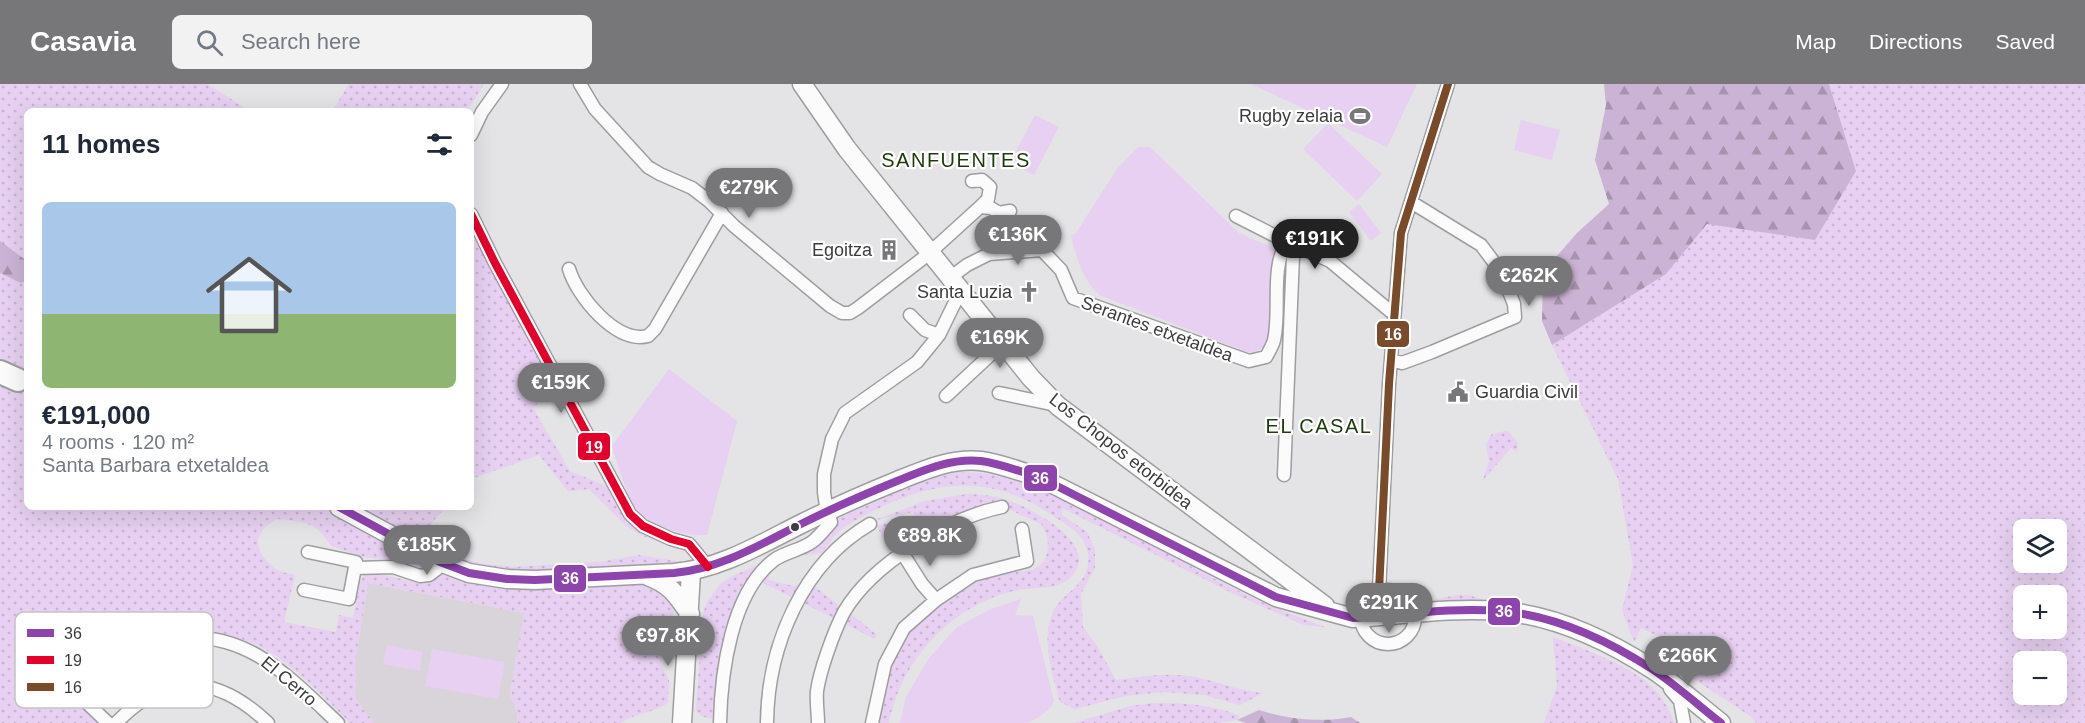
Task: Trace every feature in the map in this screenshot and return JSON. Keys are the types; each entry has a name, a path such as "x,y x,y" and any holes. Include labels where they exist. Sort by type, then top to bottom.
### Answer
{"street":[{"path":"474,129 482,112 502,84"},
{"name":"Los Chopos etorbidea","path":"802,84 847,149 1002,343 1058,406 1332,612"},
{"path":"1379,591 1401,233 1448,84"},
{"path":"582,85 595,108 648,167 692,188 821,298 843,313 850,313 875,297 930,252 988,199 990,187 982,180 972,181"},
{"path":"1392,360 1402,363 1515,317 1514,304 1508,289 1493,261 1481,245 1411,202"},
{"path":"980,207 991,208 999,213 1010,211"},
{"path":"569,269 584,297 603,318 632,337 648,336 655,328 722,213"},
{"path":"1236,216 1329,261 1390,311 1395,312"},
{"path":"474,220 630,514 643,526 670,540 689,544 700,569 690,614 682,723"},
{"path":"1284,475 1292,244"},
{"name":"Serantes etxetaldea","path":"956,284 967,265 989,254 1042,250 1061,270 1073,298 1249,362 1266,357 1274,340 1281,252 1292,244"},
{"path":"720,723 723,672 729,641 746,596 763,570 776,559 811,543 831,522 824,492 824,474 832,439 845,413 917,362 939,335 956,284"},
{"path":"910,315 925,330 939,335"},
{"path":"946,396 1002,343"},
{"path":"999,393 1058,406"},
{"path":"345,510 440,562 469,573 507,579 645,575 700,569 743,553 828,511 931,467 960,461 981,461 1043,478 1275,597 1360,618 1498,610 1542,618 1616,647 1654,670 1721,723"},
{"path":"818,723 817,692 824,664 845,612 875,575 904,553 957,521 1002,507"},
{"path":"767,722 771,682 779,647 798,597 813,575 842,542 870,524"},
{"path":"872,723 885,664 904,628 936,600 973,575 1027,561 1022,529"},
{"path":"916,530 896,543 922,584 936,600"},
{"path":"304,590 349,599 356,562 308,552"},
{"path":"355,567 393,567 420,576 429,575 437,569 440,562"},
{"path":"1275,597 1281,572"},
{"path":"645,575 664,582 672,588 690,614"},
{"path":"1387,589 1403,594 1413,606 1415,614 1414,625 1406,638 1390,644 1373,640 1367,634 1360,618 1365,601 1379,591 1387,589"},
{"name":"El Cerro","path":"213,640 225,641 247,649 267,660 282,670 338,723"},
{"path":"1654,670 1680,701 1684,723"},
{"path":"213,689 228,693 242,701 267,723"},
{"name":"El Cerro","path":"92,708 108,723"},
{"path":"116,723 132,708"}],"shaded area":[{"path":"0,84 207,84 245,108 24,108 24,259 0,241"},
{"path":"349,84 484,84 469,108 334,108"},
{"name":"Rugby zelaia","path":"1251,84 1417,84 1387,147"},
{"path":"1829,84 2085,84 2085,723 1756,723 1750,716 1653,652 1660,637 1641,628 1634,642 1622,610 1633,565 1618,479 1552,345 1666,274 1707,223 1815,239 1856,170"},
{"path":"1035,115 1059,127 1034,175 1010,163"},
{"path":"1521,120 1560,130 1552,160 1514,150"},
{"path":"1328,123 1382,174 1357,201 1303,149"},
{"path":"1138,147 1150,147 1239,233 1278,250 1276,299 1272,326 1267,343 1261,349 1247,352 1099,295 1088,282 1071,236 1076,233 1117,169"},
{"path":"1359,204 1381,233 1371,241 1349,212"},
{"path":"474,238 557,386 533,408 570,471 609,487 667,544 677,548 643,536 626,526 589,489 568,491 539,455 474,478"},
{"path":"0,273 21,283 24,282 24,510 443,510 420,538 455,556 483,564 512,567 600,562 639,555 681,562 653,586 659,587 676,607 664,635 661,664 669,680 668,703 621,723 517,723 517,712 510,694 524,613 368,583 356,657 356,699 374,723 350,723 298,673 258,645 213,634 213,612 15,612 15,708 85,708 99,723 0,723","holes":["277,519 302,522 314,527 331,546 363,557 391,560 420,571 429,568 442,576 423,583 385,575 364,576 360,582 353,618 339,615 336,632 284,622 295,575 273,567 259,550 258,540 263,530"]},
{"path":"669,369 737,421 707,535 672,530 656,524 642,514 627,492 612,446"},
{"path":"1506,431 1518,443 1517,452 1511,448 1482,481 1489,462 1486,445 1488,440 1492,434"},
{"path":"959,472 995,475 1046,491 1244,594 1325,627 1304,625 1230,592 1062,508 1062,515 1087,532 1095,550 1095,568 1081,594 1083,627 1097,646 1116,680 1175,675 1204,679 1263,693 1240,705 1204,695 1164,692 1125,696 1075,709 1060,702 1054,682 1048,638 1051,617 1055,608 1081,581 1088,564 1088,553 1084,541 1076,532 1028,501 1002,491 976,486 951,486 926,491 900,499 847,525 838,532 821,553 792,556 816,545 837,519 911,486"},
{"path":"967,494 1007,500 1047,520 1072,541 1078,553 1078,566 1070,578 1059,585 1018,590 994,597 972,607 952,621 918,657 905,677 895,700 889,723 880,723 884,694 892,665 900,647 913,629 945,601 967,586 985,577 1016,569 1017,572 1034,569 1041,564 1047,554 1048,541 1041,524 1002,506 926,532 913,512 872,521 925,501"},
{"path":"910,517 883,536 876,526"},
{"path":"758,565 771,571 768,580 793,586 803,583 794,598 753,578 729,625 722,650 713,719 701,716 696,710 703,613 707,602 720,584"},
{"path":"368,583 524,613 510,694 517,712 517,723 374,723 356,699 356,657"},
{"path":"811,584 844,609 837,620 801,602"},
{"path":"1468,595 1485,600 1430,604 1436,599"},
{"path":"1021,599 1015,615 1033,616 1054,701 1051,707 1028,723 900,723 906,697 929,658 957,627 991,609"},
{"path":"850,613 877,635 874,639 844,623"},
{"path":"1553,637 1607,659 1641,678 1667,705 1674,723 1544,723 1557,686"},
{"path":"387,645 423,652 420,671 383,664"},
{"path":"432,649 505,662 498,699 425,686"},
{"path":"1153,703 1198,705 1240,716 1237,720 1219,723 1074,723 1130,706"}],"green space":[{"path":"1604,84 1829,84 1856,171 1815,240 1707,224 1666,274 1552,345 1542,321 1543,272 1577,233 1609,204 1595,160 1606,105"},
{"path":"0,241 24,259 24,282 21,283 0,273"},
{"path":"1259,710 1305,719 1328,720 1351,717 1360,723 1246,723 1237,720"}],"transit line":[{"name":"16","path":"1379,591 1389,384 1401,233 1448,84"},
{"name":"19","path":"474,220 630,514 643,526 671,539 689,544 708,567"},
{"name":"36","path":"345,510 440,562 469,573 507,579 535,580 674,573 691,571 724,561 837,507 928,469 959,461 981,461 1005,466 1043,479 1276,597 1353,618 1482,610 1520,613 1560,623 1635,658 1670,682 1721,723"}],"place":[{"name":"Rugby zelaia","path":"1360,116"},
{"name":"Egoitza","path":"889,250"},
{"name":"Santa Luzia","path":"1029,292"},
{"name":"Guardia Civil","path":"1458,392"}],"district":[{"name":"SANFUENTES","path":"956,160"},
{"name":"EL CASAL","path":"1319,426"}]}
